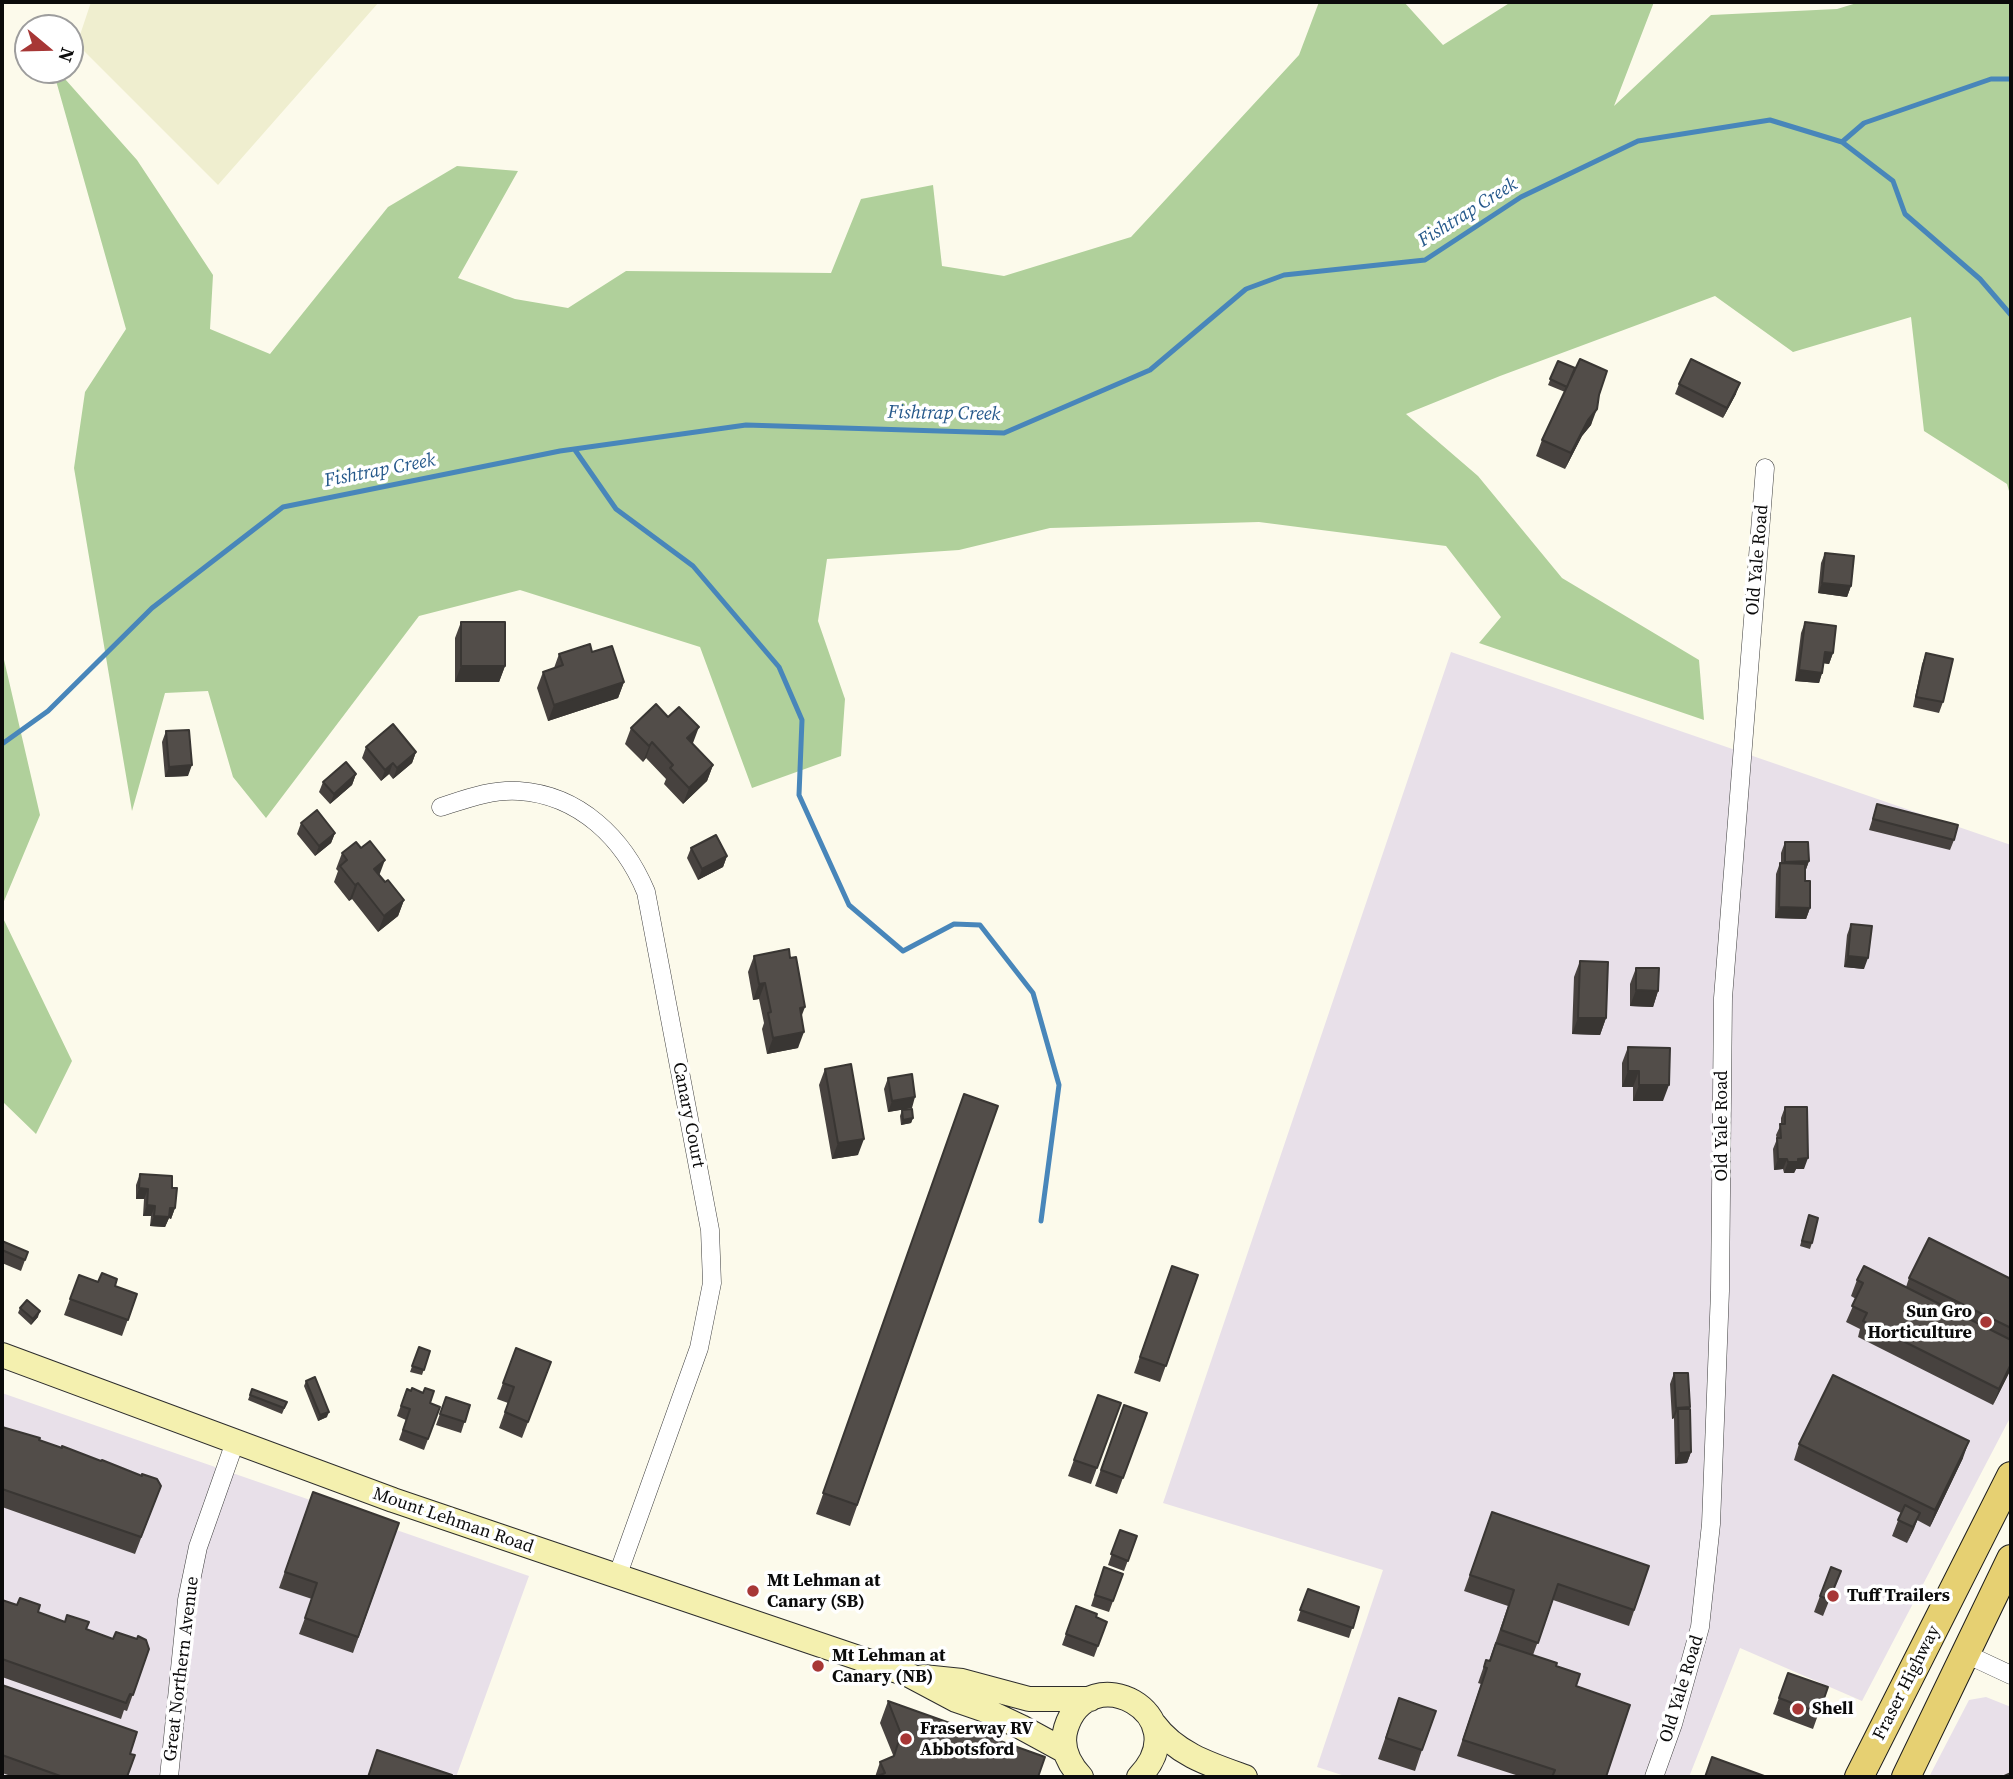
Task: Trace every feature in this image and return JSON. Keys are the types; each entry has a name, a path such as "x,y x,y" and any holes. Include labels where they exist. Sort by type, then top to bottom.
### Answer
{"main road":[{"name":"Mount Lehman Road","path":"2,1355 393,1500 909,1675 956,1700 1021,1727 1065,1751"},
{"name":"Fraser Highway","path":"1859,1777 2011,1476"},
{"path":"1906,1777 2011,1559"},
{"name":"Mount Lehman Road","path":"909,1675 962,1681 1029,1699 1090,1699 1105,1694 1121,1695 1146,1710 1154,1724"},
{"path":"1081,1777 1071,1766 1065,1751 1064,1736 1068,1721 1077,1708 1090,1699"},
{"path":"1139,1777 1149,1767 1155,1753 1157,1738 1154,1724"},
{"path":"1154,1724 1172,1744 1183,1751 1206,1763 1245,1777"}],"street":[{"name":"Old Yale Road","path":"1654,1777 1673,1724 1700,1627 1711,1524 1720,1278 1723,998 1765,468"},
{"name":"Canary Court","path":"441,807 484,793 517,791 547,795 565,802 597,821 611,835 631,860 646,892 710,1230 712,1283 699,1348 617,1577"},
{"name":"Great Northern Avenue","path":"169,1777 187,1600 198,1547 235,1442"},
{"path":"1966,1654 2011,1675"}],"shaded area":[{"path":"1451,652 2011,845 2011,1416 1862,1701 1740,1648 1689,1777 1348,1777 1317,1767 1383,1570 1163,1503"},
{"path":"2,1393 529,1576 456,1777 2,1777"},
{"path":"1986,1697 2011,1707 2011,1777 1929,1777 1969,1700"}],"green space":[{"path":"91,2 379,2 218,185 84,51 84,23"},
{"path":"1319,2 1404,2 1443,45 1511,2 1654,2 1614,106 1711,15 1837,9 1860,2 2011,2 2011,498 2007,484 1924,431 1911,317 1793,352 1715,296 1406,414 1478,476 1562,578 1699,660 1704,720 1479,643 1501,617 1446,546 1259,522 1050,528 959,550 827,559 818,621 845,699 841,756 752,788 700,647 520,590 419,616 266,818 233,777 208,691 165,693 132,811 74,468 85,392 126,329 57,84 69,84 137,160 213,275 210,329 270,354 388,207 457,166 518,171 458,278 515,299 568,308 626,271 831,273 861,199 933,185 942,266 1004,276 1131,237 1299,55"},
{"path":"2,651 40,815 2,906"},
{"path":"2,916 72,1061 36,1134 2,1101"}],"building":[{"path":"1580,359 1607,371 1597,409 1588,420 1571,453 1542,440"},
{"path":"1691,359 1740,383 1727,408 1679,384"},
{"path":"1558,361 1575,368 1567,387 1550,379"},
{"path":"1825,553 1854,556 1851,586 1822,583"},
{"path":"461,622 505,622 505,666 461,666"},
{"path":"1805,622 1836,626 1833,653 1825,652 1822,673 1799,670"},
{"path":"590,644 592,652 612,646 624,682 554,705 543,672 563,665 559,654"},
{"path":"1926,653 1953,659 1943,702 1916,697"},
{"path":"656,704 668,717 679,707 699,727 687,738 713,765 689,788 670,768 673,765 652,742 649,746 631,728"},
{"path":"393,724 416,752 397,768 393,763 385,770 366,747"},
{"path":"189,730 192,765 169,767 166,731"},
{"path":"346,762 356,774 334,794 323,782"},
{"path":"1877,804 1958,825 1954,840 1873,819"},
{"path":"317,810 335,833 319,846 301,823"},
{"path":"716,835 727,856 702,869 691,848"},
{"path":"370,841 385,860 374,869 385,882 388,880 404,900 384,916 358,883 355,885 340,866 347,860 342,853 356,842 361,848"},
{"path":"1785,842 1808,842 1809,861 1785,862"},
{"path":"1780,863 1805,864 1805,881 1810,881 1810,908 1779,907"},
{"path":"1851,924 1872,926 1868,958 1848,956"},
{"path":"789,949 790,958 796,957 805,1007 800,1008 804,1032 773,1038 765,983 759,984 754,956"},
{"path":"1580,961 1608,962 1606,1018 1578,1018"},
{"path":"1636,968 1659,968 1658,991 1636,990"},
{"path":"1628,1047 1670,1048 1669,1085 1639,1085 1639,1071 1628,1071"},
{"path":"851,1064 864,1139 838,1143 825,1069"},
{"path":"912,1074 915,1097 892,1101 888,1078"},
{"path":"964,1094 998,1106 857,1505 823,1493"},
{"path":"1785,1107 1807,1107 1808,1158 1798,1159 1798,1162 1778,1159 1777,1138 1781,1138 1780,1124 1785,1124"},
{"path":"912,1109 913,1118 903,1120 902,1110"},
{"path":"140,1174 172,1176 172,1188 177,1188 175,1208 170,1208 169,1217 154,1216 155,1206 147,1205 148,1189 139,1188"},
{"path":"1809,1215 1818,1218 1812,1243 1802,1241"},
{"path":"1929,1238 2011,1279 2011,1328 1909,1278"},
{"path":"2,1241 28,1252 25,1260 2,1250"},
{"path":"1172,1266 1198,1275 1166,1366 1140,1357"},
{"path":"1864,1266 2011,1340 2011,1364 1999,1389 1863,1321 1867,1313 1852,1306 1863,1283 1857,1280"},
{"path":"102,1273 117,1279 115,1286 137,1294 128,1320 70,1299 79,1275 98,1282"},
{"path":"27,1300 40,1311 33,1319 20,1308"},
{"path":"419,1347 430,1351 424,1370 412,1366"},
{"path":"516,1348 551,1362 528,1422 505,1412 514,1387 503,1383"},
{"path":"1674,1373 1688,1373 1690,1407 1676,1408"},
{"path":"1833,1375 1969,1441 1935,1510 1799,1444"},
{"path":"315,1377 329,1412 320,1415 306,1381"},
{"path":"412,1388 423,1393 425,1388 434,1391 430,1403 440,1407 428,1439 403,1430 410,1409 401,1406 407,1389 411,1391"},
{"path":"252,1389 287,1402 284,1408 250,1395"},
{"path":"1098,1395 1121,1403 1097,1468 1074,1460"},
{"path":"446,1397 470,1405 465,1422 440,1414"},
{"path":"1124,1405 1147,1413 1123,1478 1101,1470"},
{"path":"1678,1409 1690,1409 1691,1452 1679,1453"},
{"path":"2,1427 157,1479 161,1486 141,1537 2,1489"},
{"path":"313,1492 399,1523 358,1637 305,1618 317,1583 285,1572"},
{"path":"1905,1505 1920,1513 1913,1527 1898,1520"},
{"path":"1492,1512 1649,1566 1634,1610 1558,1584 1538,1643 1501,1630 1514,1590 1470,1575"},
{"path":"1120,1530 1137,1536 1128,1561 1111,1554"},
{"path":"1104,1567 1123,1574 1113,1601 1095,1595"},
{"path":"1831,1567 1841,1571 1829,1600 1820,1596"},
{"path":"1308,1589 1359,1607 1353,1628 1300,1610"},
{"path":"20,1598 40,1605 38,1612 65,1622 67,1615 89,1622 86,1629 113,1639 116,1632 146,1640 149,1649 133,1695 130,1694 126,1703 2,1659 2,1600 17,1605"},
{"path":"1076,1606 1097,1614 1096,1617 1107,1622 1098,1646 1066,1634"},
{"path":"1496,1643 1557,1663 1556,1666 1580,1674 1576,1686 1630,1705 1606,1777 1552,1777 1555,1770 1463,1740 1487,1668 1484,1667 1486,1660 1490,1661"},
{"path":"1788,1673 1828,1687 1819,1713 1779,1698"},
{"path":"2,1685 137,1732 130,1754 135,1755 127,1777 63,1777 2,1755"},
{"path":"1399,1698 1436,1711 1422,1750 1386,1738"},
{"path":"888,1701 1045,1757 1038,1777 876,1777 885,1773 880,1762 894,1756 901,1734"},
{"path":"377,1750 452,1775 452,1777 368,1777"},
{"path":"1712,1757 1767,1777 1705,1777"}],"waterway":[{"name":"Fishtrap Creek","path":"1842,142 1864,123 1991,79 2011,79"},
{"name":"Fishtrap Creek","path":"2,744 48,711 152,608 283,507 560,451 746,425 1004,433 1150,370 1246,289 1284,275 1425,260 1521,197 1638,141 1770,120 1842,142 1893,181 1905,214 1980,279 2011,315"},
{"path":"575,450 616,509 693,566 779,667 802,720 799,795 849,905 903,951 954,924 980,925 1033,993 1059,1085 1041,1221"}],"place":[{"name":"Sun Gro Horticulture","path":"1986,1322"},
{"name":"Mt Lehman at Canary (SB)","path":"753,1591"},
{"name":"Tuff Trailers","path":"1833,1596"},
{"name":"Mt Lehman at Canary (NB)","path":"818,1666"},
{"name":"Shell","path":"1798,1709"},
{"name":"Fraserway RV Abbotsford","path":"906,1739"}]}
